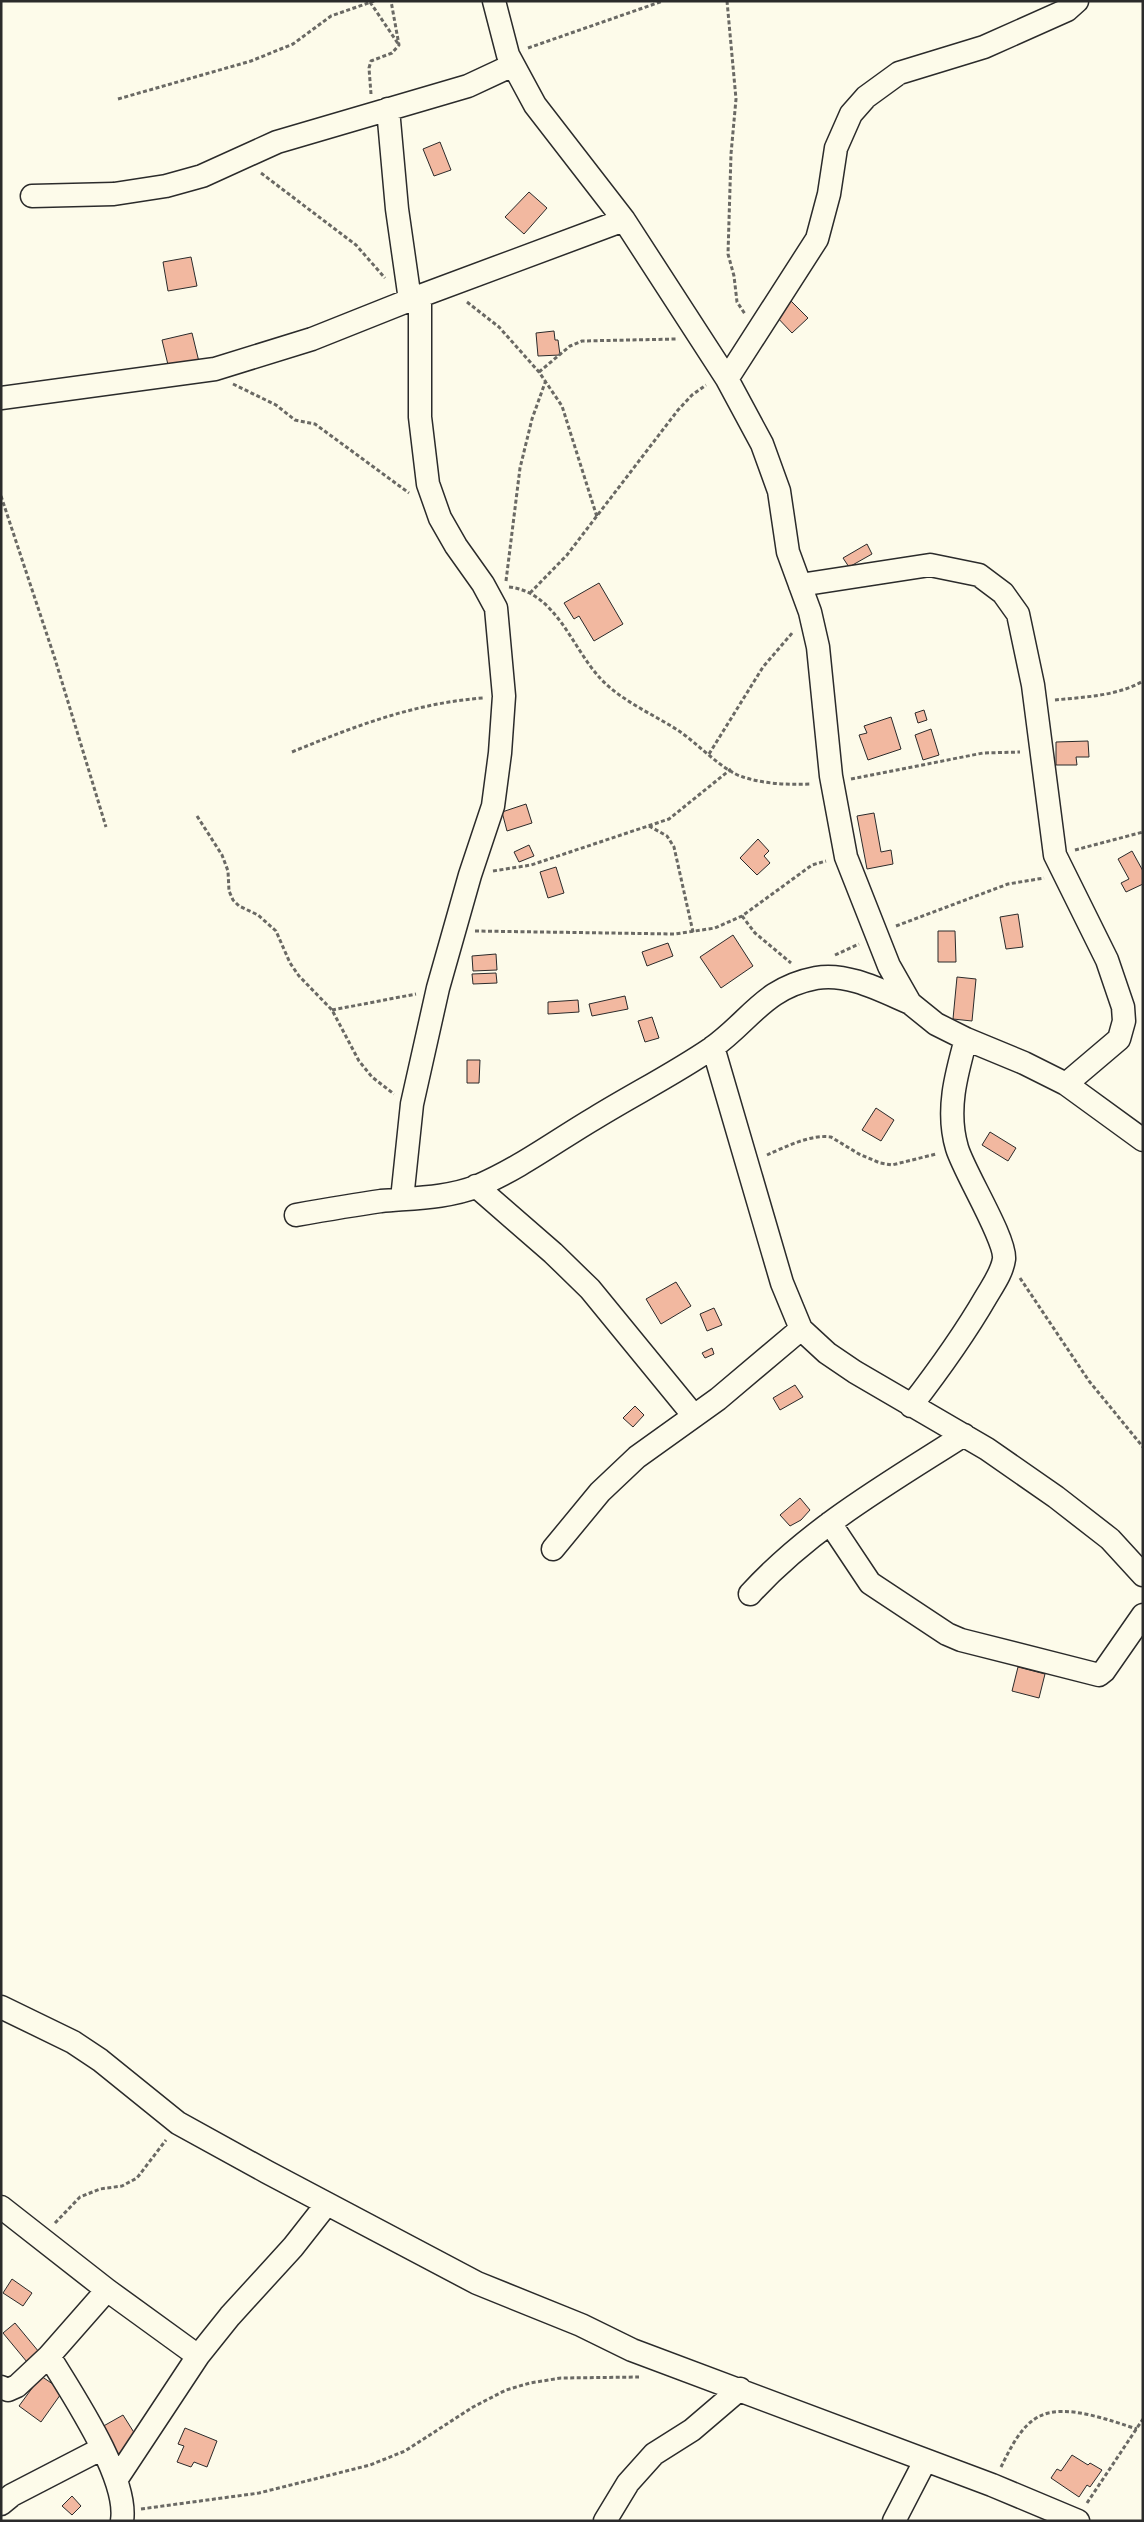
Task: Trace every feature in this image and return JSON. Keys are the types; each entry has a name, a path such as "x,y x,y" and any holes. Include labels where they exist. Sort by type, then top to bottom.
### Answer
{"street":[{"path":"494,1 511,60 535,105 624,220 725,377 762,444 779,491 788,552 810,612 818,647 832,783 846,857 889,966 910,1003"},
{"path":"725,377 757,333 817,239 829,194 836,148 850,114 866,97 900,73 984,47 1067,10 1077,1"},
{"path":"32,196 114,194 166,186 202,176 277,142 468,86 511,60"},
{"path":"380,111 412,299 420,416 428,484 440,518 484,584 496,608 504,696 500,754 493,806 470,875 438,988 412,1104 402,1199"},
{"path":"1,398 215,369 312,339 412,299 624,220"},
{"path":"800,585 930,565 979,575 1002,593 1018,614 1035,702 1055,855 1107,960 1123,1007 1124,1022 1119,1039 1066,1084"},
{"path":"296,1215 351,1205 436,1196 476,1186 524,1164 595,1118 658,1083 713,1047 768,997 783,988 818,977 848,979 910,1003 936,1024 966,1040 1024,1062 1066,1084 1143,1140"},
{"path":"911,1406 944,1363 974,1318 999,1276 1004,1258 998,1238 957,1148 951,1112 957,1074 966,1040"},
{"path":"713,1047 782,1283 801,1329 826,1353 911,1406 964,1435 1050,1492 1110,1540 1143,1575"},
{"path":"476,1186 553,1252 590,1289 694,1416"},
{"path":"553,1549 600,1492 637,1457 718,1399 801,1329"},
{"path":"750,1594 770,1572 830,1523 964,1435"},
{"path":"830,1523 870,1583 947,1634 961,1640 1099,1676 1143,1615"},
{"path":"1,2007 73,2042 100,2060 178,2123 326,2204 478,2283 581,2325 632,2350 992,2485 1077,2520"},
{"path":"116,2480 198,2356 230,2316 293,2247 326,2204"},
{"path":"1,2207 106,2290 198,2356"},
{"path":"1,2388 8,2390 17,2386 49,2356 106,2290"},
{"path":"49,2356 85,2416 116,2480 123,2516"},
{"path":"605,2521 628,2483 654,2454 692,2430 740,2389"},
{"path":"1,2504 12,2495 101,2449"},
{"path":"894,2521 925,2461"}],"path":[{"path":"391,1 399,45"},
{"path":"511,60 663,1"},
{"path":"727,1 736,99 731,154 728,254 734,276 737,302 757,333"},
{"path":"118,99 250,60 293,44 331,16 371,2 399,45"},
{"path":"380,111 370,82 371,61 392,53 399,45"},
{"path":"241,158 356,245 412,299"},
{"path":"447,286 498,328 546,380 562,406 597,518"},
{"path":"540,372 570,346 582,341 649,338 700,339"},
{"path":"215,369 236,387 276,405 294,420 315,424 414,497"},
{"path":"530,593 567,556 678,410 692,395 725,377"},
{"path":"546,380 532,419 520,468 505,586 530,593 549,608 564,626 582,656 601,680 648,714 678,730 741,777 771,784 832,783 983,753 1040,751"},
{"path":"1,496 55,659 106,827"},
{"path":"708,754 763,666 810,612"},
{"path":"1035,702 1090,696 1134,686 1143,681"},
{"path":"292,752 348,729 408,709 442,702 504,696"},
{"path":"470,875 530,865 668,819 731,770"},
{"path":"197,816 222,855 228,871 229,890 233,900 239,906 268,922 282,941 290,963 299,976 332,1010 359,1061 372,1077 389,1091 412,1104"},
{"path":"649,826 667,836 674,847 693,932"},
{"path":"1055,855 1143,832"},
{"path":"454,931 559,931 618,935 693,932 715,928 742,916 772,896 812,865 846,857"},
{"path":"876,935 920,916 972,899 1008,884 1065,876"},
{"path":"742,916 755,933 782,958 818,977"},
{"path":"332,1010 363,1006 438,988"},
{"path":"746,1165 789,1146 823,1136 832,1137 859,1154 880,1163 892,1165 957,1148"},
{"path":"1004,1258 1028,1287 1057,1336 1089,1381 1143,1447"},
{"path":"41,2238 80,2197 100,2190 122,2186 137,2178 178,2123"},
{"path":"123,2516 259,2493 370,2465 405,2451 473,2407 506,2390 530,2383 561,2378 641,2376"},
{"path":"992,2485 1011,2446 1026,2426 1040,2416 1056,2412 1081,2413 1137,2429"},
{"path":"1077,2520 1143,2419"}],"building":[{"path":"440,142 451,170 434,176 423,149"},
{"path":"529,192 547,208 524,234 505,217"},
{"path":"191,257 197,286 168,291 163,262"},
{"path":"790,300 808,318 792,333 774,314"},
{"path":"554,331 555,340 558,340 560,355 538,356 536,333"},
{"path":"192,333 200,366 170,373 162,340"},
{"path":"867,544 872,554 849,567 843,558"},
{"path":"599,583 623,624 594,641 579,616 574,619 564,603"},
{"path":"924,710 927,720 918,723 915,713"},
{"path":"891,717 901,749 868,760 859,735 867,733 864,726"},
{"path":"931,729 939,755 923,760 915,735"},
{"path":"1088,741 1089,757 1076,757 1077,765 1056,765 1056,742"},
{"path":"526,804 532,823 507,831 502,812"},
{"path":"874,813 881,852 891,850 893,864 867,869 857,816"},
{"path":"758,839 769,851 764,856 770,863 757,875 740,858"},
{"path":"529,845 534,856 519,862 514,852"},
{"path":"1132,851 1143,871 1143,884 1126,892 1121,883 1129,879 1118,859"},
{"path":"556,867 564,893 548,898 540,872"},
{"path":"1018,914 1023,947 1006,949 1000,917"},
{"path":"938,931 955,931 956,962 938,962"},
{"path":"733,935 753,966 721,988 700,957"},
{"path":"668,943 673,956 647,966 642,952"},
{"path":"496,954 497,970 473,971 472,956"},
{"path":"496,973 497,983 473,984 472,974"},
{"path":"957,977 976,979 972,1021 953,1019"},
{"path":"625,996 628,1009 592,1016 589,1004"},
{"path":"578,1000 579,1012 548,1014 548,1002"},
{"path":"652,1017 659,1038 645,1042 638,1021"},
{"path":"467,1060 480,1060 479,1083 467,1083"},
{"path":"876,1108 894,1120 881,1141 862,1130"},
{"path":"990,1132 1016,1148 1008,1161 982,1145"},
{"path":"676,1282 691,1306 661,1324 646,1299"},
{"path":"714,1308 722,1325 707,1331 700,1314"},
{"path":"712,1348 714,1354 705,1358 702,1353"},
{"path":"795,1385 803,1397 780,1410 773,1398"},
{"path":"635,1406 644,1415 633,1427 623,1418"},
{"path":"800,1498 810,1510 801,1520 790,1526 780,1515"},
{"path":"1018,1667 1045,1674 1039,1698 1012,1691"},
{"path":"12,2279 32,2293 23,2306 3,2293"},
{"path":"15,2323 39,2352 27,2362 3,2333"},
{"path":"41,2376 63,2391 41,2422 19,2406"},
{"path":"123,2415 140,2442 116,2455 100,2428"},
{"path":"185,2428 217,2441 207,2467 194,2462 191,2467 177,2462 184,2446 178,2444"},
{"path":"1072,2455 1088,2465 1090,2463 1102,2470 1090,2487 1087,2485 1079,2497 1051,2478 1057,2469 1061,2471"},
{"path":"72,2496 81,2506 72,2515 62,2506"}]}
